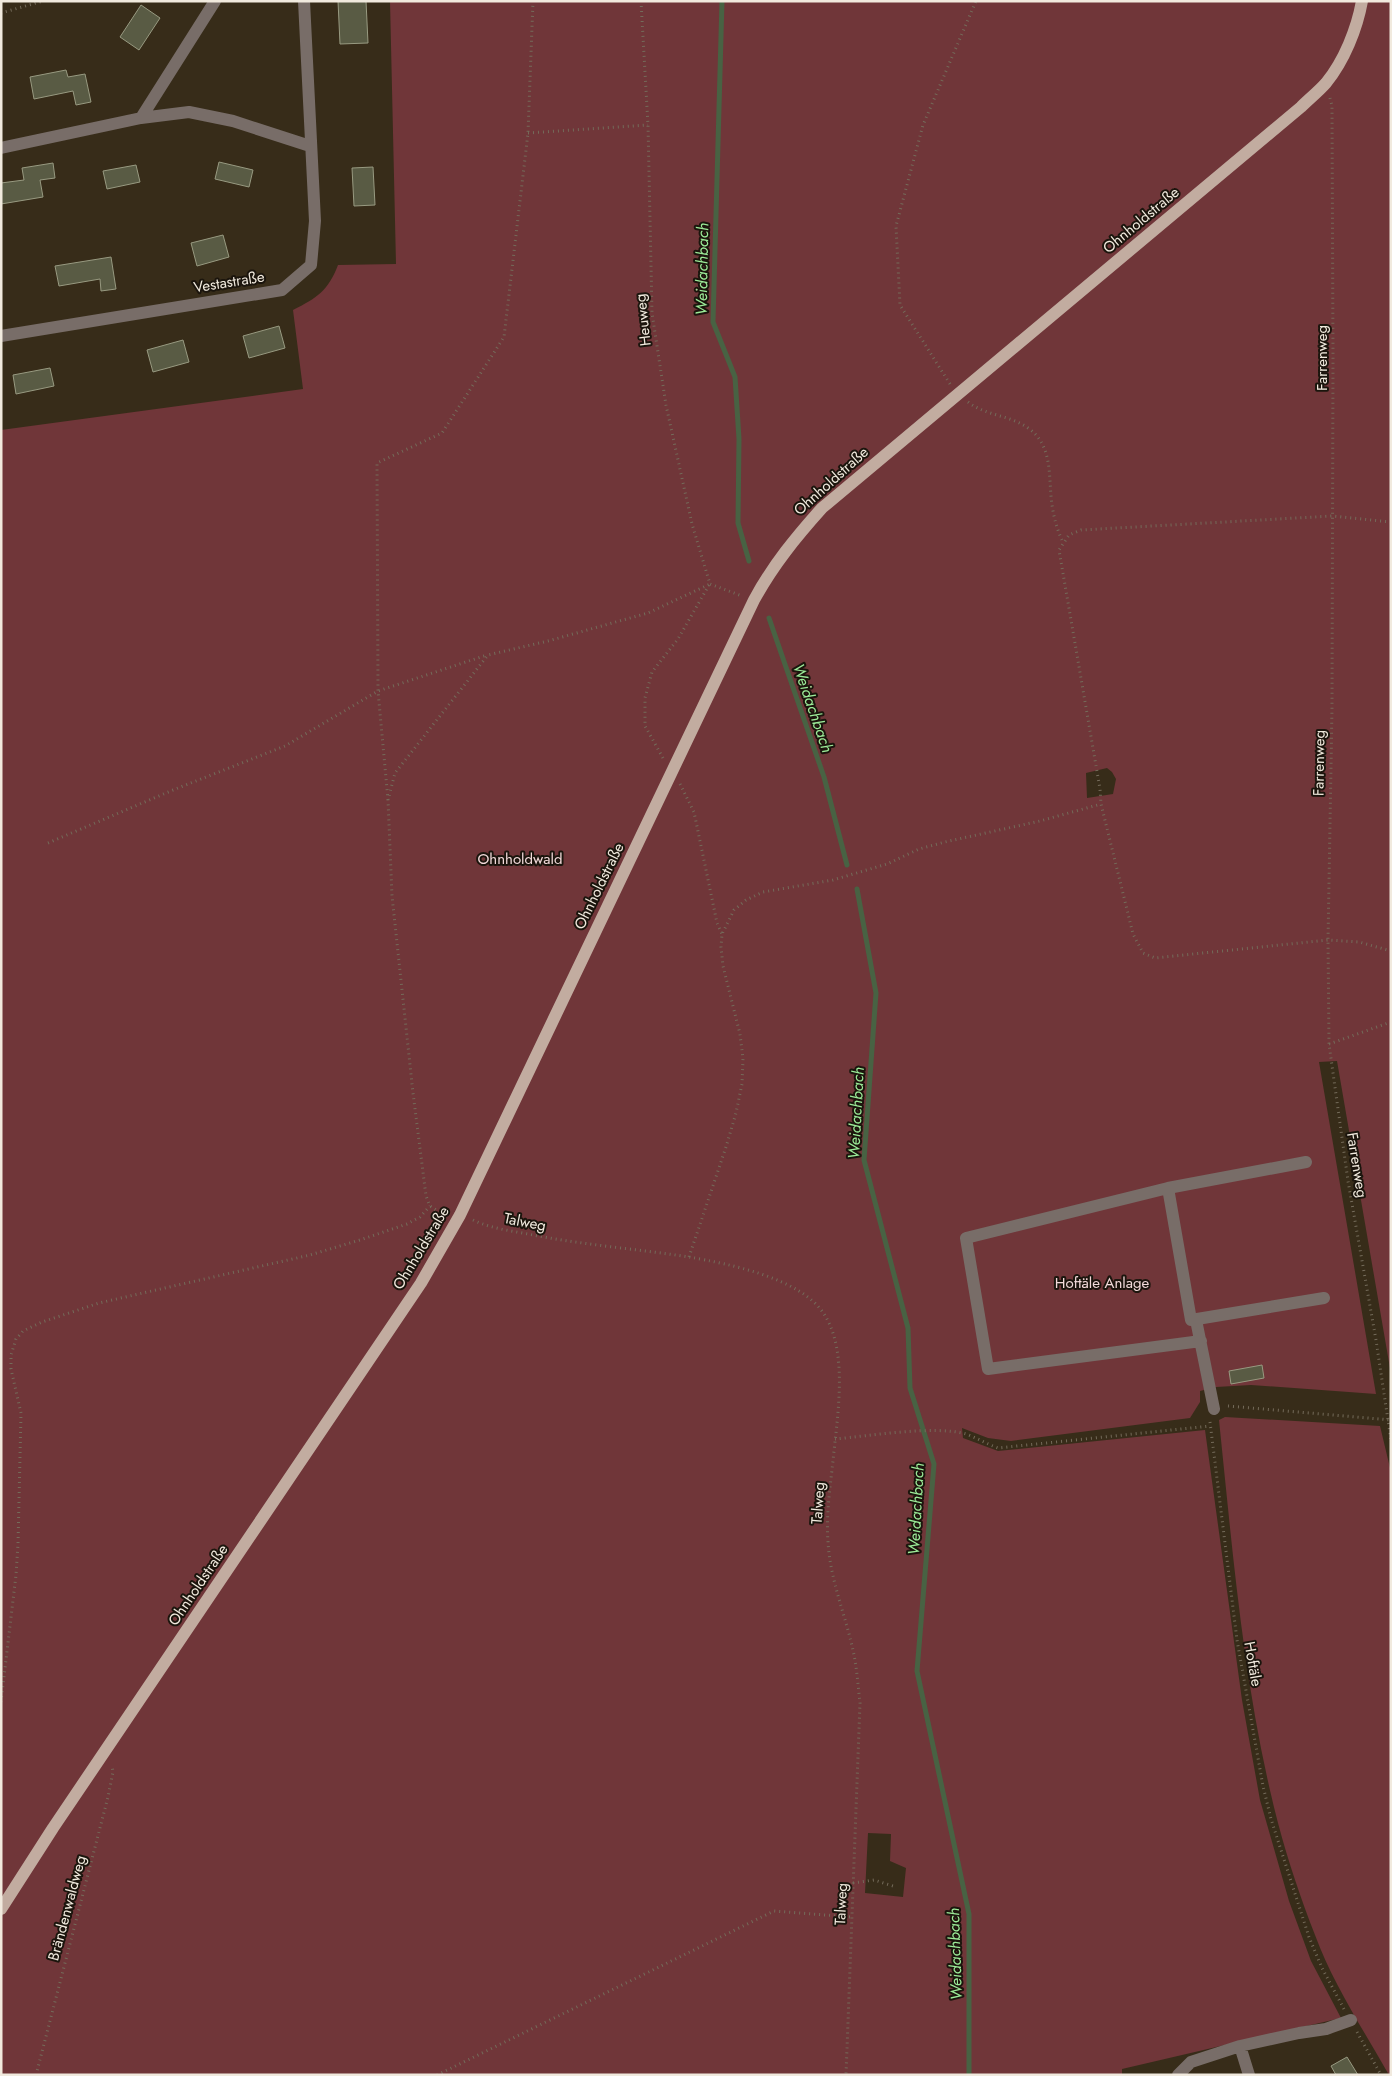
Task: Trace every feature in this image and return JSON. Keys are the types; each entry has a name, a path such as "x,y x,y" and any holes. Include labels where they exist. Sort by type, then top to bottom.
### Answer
{"main road":[{"name":"Ohnholdstraße","path":"1,1910 108,1747 421,1283 459,1218 754,600 769,573 788,547 822,508 1266,137 1326,83 1340,62 1362,1"}],"street":[{"path":"141,118 215,1"},
{"name":"Vestastraße","path":"1,336 282,290 312,265 315,221 304,1"},
{"path":"1,148 141,118 189,112 233,121 310,146"},
{"path":"1201,1341 988,1369 966,1238 1168,1188 1306,1162"},
{"path":"1168,1188 1191,1320 1324,1298"},
{"path":"1196,1320 1214,1409"},
{"path":"1178,2075 1191,2062 1240,2046 1326,2029 1351,2020"},
{"path":"1240,2046 1250,2075"}],"path":[{"path":"1,13 43,1"},
{"path":"1,1702 18,1544 21,1413 10,1369 11,1355 16,1339 23,1331 42,1322 99,1303 310,1255 360,1240 407,1224 420,1217 430,1206 426,1196 413,1093 392,896 388,800 378,691 376,463 442,433 504,337 528,133 533,1"},
{"name":"Heuweg","path":"641,1 648,126 652,313 666,405 692,524 710,584"},
{"path":"976,1 924,125 896,226 900,306 957,394 974,407 1013,420 1028,428 1039,438 1046,452 1050,468 1052,505 1058,532 1063,542"},
{"name":"Farrenweg","path":"1326,83 1332,106 1329,1044 1348,1181 1391,1440"},
{"path":"528,133 648,126"},
{"path":"1391,522 1332,516 1081,530 1069,535 1059,550 1101,804 1133,934 1143,953 1155,958 1328,940 1359,942 1391,951"},
{"path":"689,1258 731,1130 742,1084 743,1059 740,1034 723,966 722,934 717,923 694,812 686,793 646,726 645,698 652,672 678,639 710,584"},
{"path":"48,843 173,790 284,746 378,691 488,655 548,641 648,613 710,584 754,600"},
{"path":"388,800 395,773 488,655"},
{"path":"722,934 734,910 746,900 763,892 833,880 887,864 919,849 1040,821 1101,804"},
{"path":"1329,1044 1391,1022"},
{"name":"Talweg","path":"430,1206 459,1218 487,1226 540,1237 689,1258 782,1282 800,1292 824,1314 833,1333 838,1354 839,1375 835,1439 827,1512 828,1542 832,1573 853,1650 860,1704 846,2075"},
{"path":"1214,1409 1222,1406 1389,1420"},
{"name":"Hoftäle","path":"1214,1409 1210,1416 1210,1426 1237,1640 1263,1786 1271,1818 1309,1937 1322,1968 1381,2075"},
{"path":"835,1439 929,1431 966,1434 998,1448 1210,1426"},
{"name":"Brändenwaldweg","path":"36,2075 108,1797 113,1772 108,1747"},
{"path":"853,1883 874,1880 893,1886"},
{"path":"437,2075 774,1911 851,1917"}],"green space":[{"name":"Ohnholdwald","path":"390,1 1391,1 1391,1374 1337,1061 1319,1062 1376,1394 1251,1385 1216,1387 1200,1391 1200,1402 1190,1418 1011,1441 988,1438 962,1428 963,1438 998,1451 1205,1430 1242,1700 1260,1800 1289,1901 1311,1961 1341,2018 1122,2069 1122,2075 1,2075 1,430 303,389 293,310 309,302 326,288 338,265 396,264","holes":["1107,768 1116,779 1113,794 1087,798 1086,773","868,1833 891,1834 890,1861 906,1868 903,1897 865,1893"]},
{"path":"1225,1417 1380,1426 1391,1472 1391,2075 1389,2075 1330,1971 1295,1880 1278,1823 1256,1724 1241,1623 1219,1420"}],"building":[{"path":"338,1 366,1 368,43 340,44"},
{"path":"141,5 160,18 139,50 120,37"},
{"path":"66,70 68,77 85,74 91,102 76,105 73,91 34,99 30,77"},
{"path":"219,162 253,170 249,187 215,179"},
{"path":"53,163 55,178 40,180 43,197 1,204 1,183 24,180 22,168"},
{"path":"136,165 140,182 107,189 103,171"},
{"path":"373,167 375,205 354,206 352,168"},
{"path":"223,235 229,257 197,266 191,243"},
{"path":"111,257 116,289 101,291 100,279 59,286 55,266"},
{"path":"279,326 285,348 249,358 243,336"},
{"path":"183,340 189,362 153,372 147,350"},
{"path":"50,368 54,386 16,394 13,375"},
{"path":"1262,1365 1264,1378 1231,1384 1229,1371"},
{"path":"1347,2057 1358,2075 1336,2075 1331,2066"}],"waterway":[{"name":"Weidachbach","path":"722,1 713,322 735,377 739,439 738,523 749,561"},
{"name":"Weidachbach","path":"769,618 824,777 847,865"},
{"name":"Weidachbach","path":"857,889 876,993 864,1160 908,1328 910,1388 934,1464 917,1671 969,1914 969,2075"}],"park label":[{"name":"Hoftäle Anlage","path":"1102,1283"}]}
